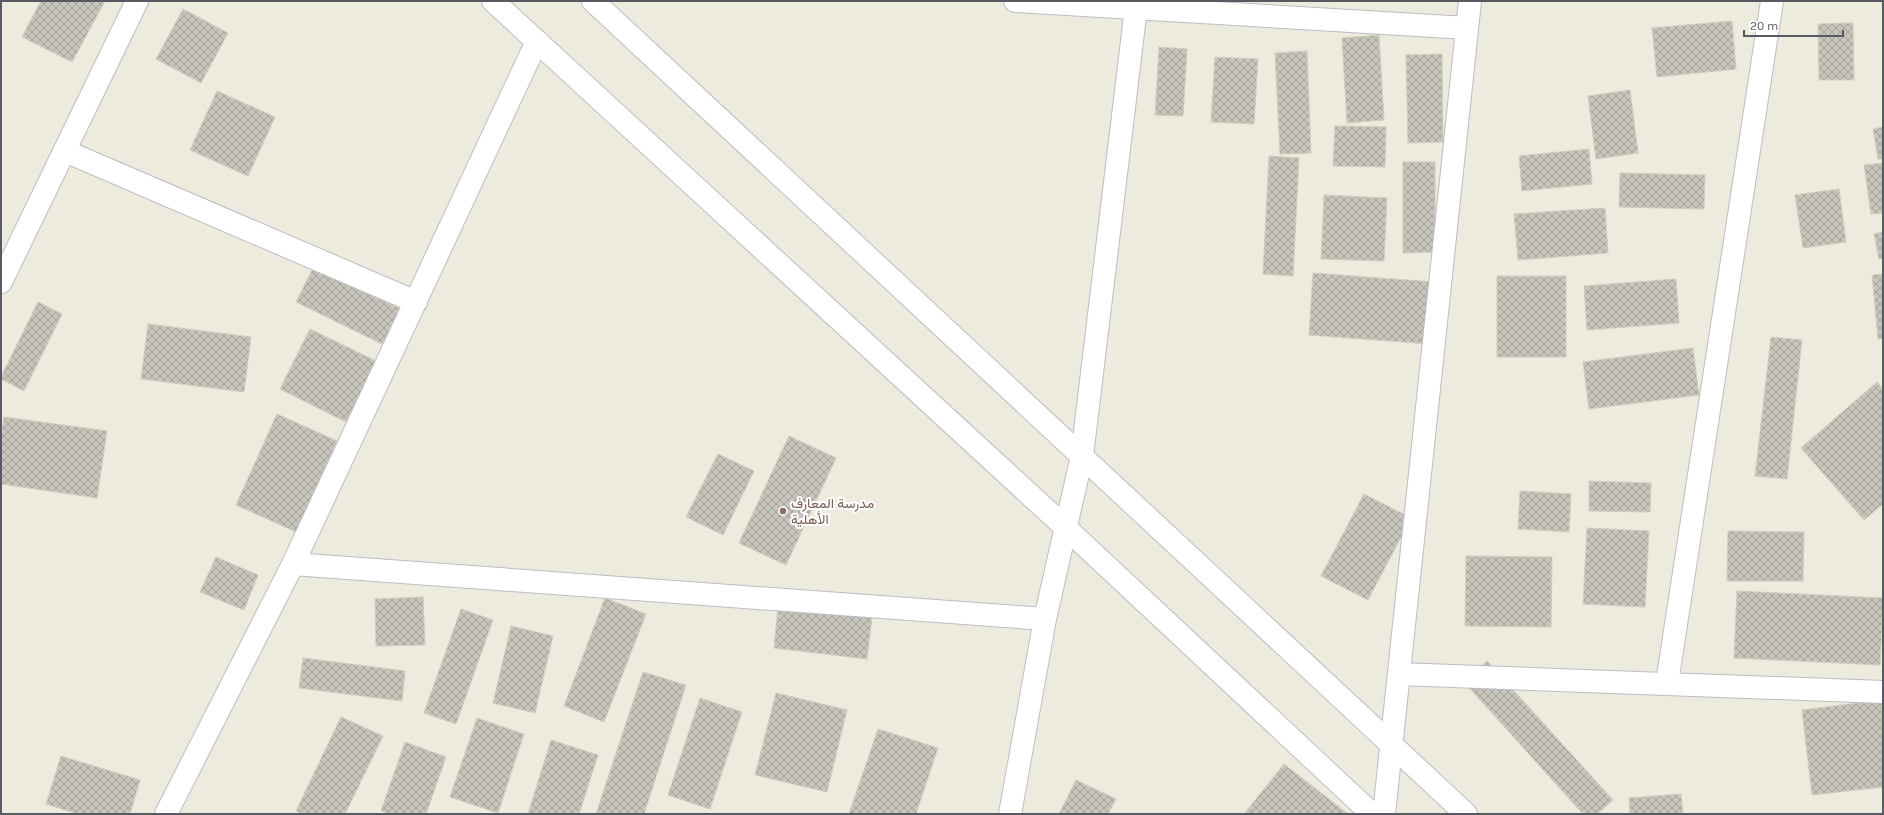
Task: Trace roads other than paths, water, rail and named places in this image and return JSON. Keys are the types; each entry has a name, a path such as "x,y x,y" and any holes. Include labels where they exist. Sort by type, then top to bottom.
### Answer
{"street":[{"path":"1,282 137,1"},
{"path":"493,1 1066,528 1372,814"},
{"path":"593,1 1466,814"},
{"path":"1015,1 1467,28"},
{"path":"1384,814 1470,1"},
{"path":"1667,684 1772,1"},
{"path":"1010,814 1045,619 1082,456 1136,8"},
{"path":"166,814 293,564 537,41"},
{"path":"65,151 416,302"},
{"path":"293,564 1045,619"},
{"path":"1400,674 1883,692"}],"place":[{"name":"مدرسة المعارف الأهلية","path":"783,511"}]}
